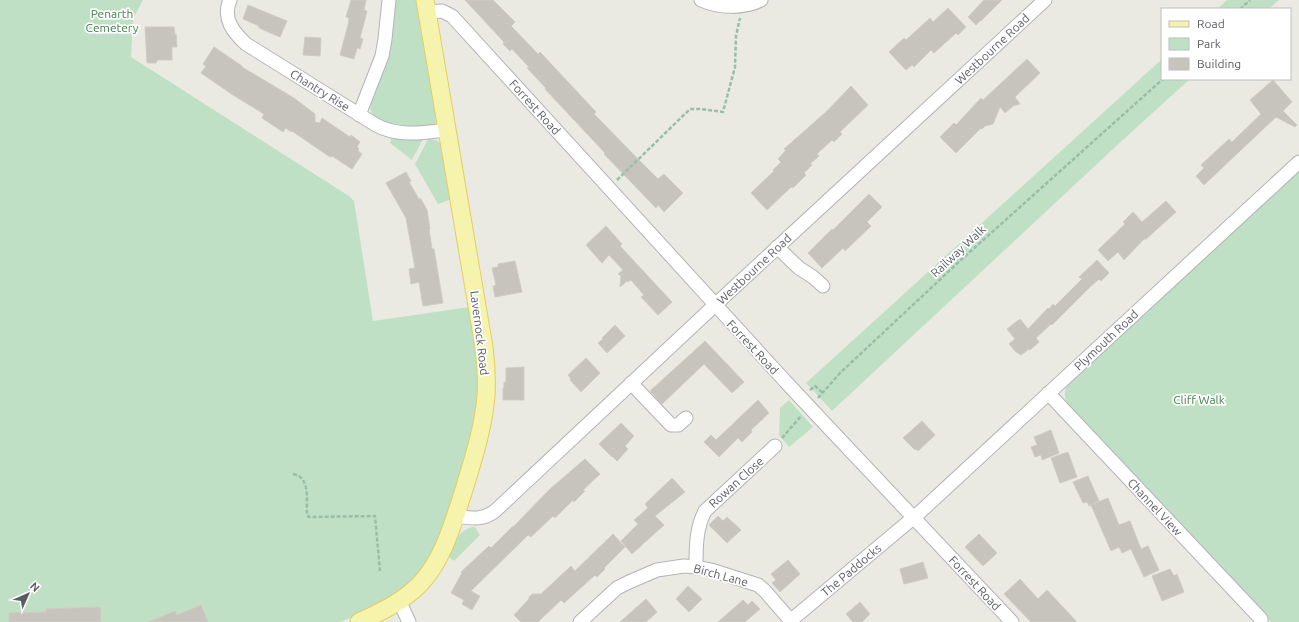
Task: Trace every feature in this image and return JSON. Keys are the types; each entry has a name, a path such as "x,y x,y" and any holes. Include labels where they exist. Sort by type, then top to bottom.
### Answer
{"main road":[{"name":"Lavernock Road","path":"359,622 398,602 410,593 428,575 440,555 455,516 479,439 485,408 486,385 484,347 426,6"}],"street":[{"name":"Chantry Rise","path":"230,0 227,11 231,27 236,35 246,44 384,130 404,134 447,130"},
{"path":"359,114 382,56 389,0"},
{"path":"701,0 718,5 742,6 751,5 761,0"},
{"name":"Westbourne Road","path":"455,516 478,519 485,518 495,511 777,247 1045,0"},
{"name":"Forrest Road","path":"426,6 452,16 785,381 1012,622"},
{"name":"Plymouth Road","path":"913,518 1299,162"},
{"path":"777,247 799,268 823,286"},
{"path":"631,383 671,425 678,425 686,418"},
{"name":"Channel View","path":"1048,393 1261,619 1261,622"},
{"name":"Rowan Close","path":"696,567 698,531 700,520 705,511 775,446"},
{"name":"The Paddocks","path":"790,621 913,518"},
{"name":"Birch Lane","path":"580,622 617,588 657,570 672,567 696,567 758,585 765,591 790,621"},
{"path":"398,602 409,622"}],"path":[{"path":"1241,8 1250,0"},
{"path":"609,188 690,109 723,112 735,66 736,36 742,6"},
{"name":"Railway Walk","path":"815,402 840,374 962,259 1162,80"},
{"path":"775,446 805,412"},
{"path":"293,474 298,475 304,481 306,486 307,515 309,517 375,516 380,571"}],"green space":[{"name":"Penarth Cemetery","path":"0,0 143,0 133,19 131,57 349,196 354,201 373,321 470,307 479,366 478,400 473,430 437,544 421,571 399,592 370,609 341,622 0,622"},
{"path":"394,0 417,0 438,117 434,126 430,128 393,126 377,119 372,113 370,104"},
{"path":"1227,0 1279,0 1270,8 1218,8"},
{"path":"1161,60 1161,80 1189,80 832,411 806,383"},
{"path":"392,136 423,139 412,160 390,143"},
{"path":"428,139 436,140 443,145 452,199 438,204 415,164"},
{"name":"Cliff Walk","path":"1299,170 1299,622 1271,622 1068,406 1065,394 1069,383"},
{"path":"789,400 813,427 789,447 779,435 780,408"},
{"path":"475,527 480,535 454,561 449,557 457,539 463,532"}],"building":[{"path":"351,0 366,0 364,10 367,11 360,38 363,39 360,49 357,48 354,59 340,55 348,25 349,18 346,17"},
{"path":"465,0 493,0 515,22 511,26 538,54 540,52 596,112 594,114 640,161 658,179 664,174 683,193 664,212 658,205 656,208 545,89 546,88 527,68 529,67 512,49 510,51 503,44 504,42"},
{"path":"984,0 1002,0 976,25 968,17"},
{"path":"248,5 287,21 280,37 243,19"},
{"path":"948,8 966,27 958,35 956,33 934,53 931,50 914,67 912,65 906,70 889,52 904,38 906,40 930,18 933,22"},
{"path":"145,27 174,27 177,47 172,47 172,60 158,60 156,63 147,63"},
{"path":"305,37 321,38 320,56 303,55"},
{"path":"214,47 242,67 294,98 315,114 315,122 320,123 322,118 360,142 357,147 359,149 358,151 362,154 352,169 332,156 330,157 292,131 291,132 286,128 283,132 262,118 264,114 201,73 206,66 203,64"},
{"path":"1027,59 1040,73 1015,97 1020,104 1013,106 1005,113 1000,107 993,124 985,126 982,129 981,128 956,153 940,137 954,123 956,125 981,98 983,100"},
{"path":"1273,80 1292,102 1283,111 1297,125 1295,127 1276,117 1204,185 1196,176 1204,168 1201,165 1229,139 1232,142 1261,114 1250,100"},
{"path":"851,86 868,105 840,132 842,134 834,142 832,140 817,154 819,156 810,164 812,165 804,173 806,175 767,210 751,193 774,171 773,170 781,162 778,159 786,150 784,149 827,111"},
{"path":"406,172 411,181 409,182 427,210 432,249 434,249 443,303 423,306 419,282 411,284 409,269 415,268 406,218 386,183"},
{"path":"869,194 882,207 867,222 871,226 845,251 843,248 822,268 808,253"},
{"path":"1166,201 1176,212 1145,240 1145,238 1124,260 1118,252 1108,261 1098,250 1125,224 1123,222 1133,212 1142,222"},
{"path":"606,226 622,244 620,246 672,302 658,315 641,297 644,295 631,280 628,282 627,281 620,287 621,276 618,274 623,270 609,255 602,263 586,245"},
{"path":"1097,260 1109,273 1101,281 1099,279 1090,287 1052,325 1051,324 1036,338 1039,342 1030,350 1029,349 1021,355 1016,352 1009,344 1015,339 1007,329 1020,319 1028,329 1048,308 1049,309 1053,304 1055,306 1082,279 1079,277"},
{"path":"515,261 522,292 495,297 493,286 496,285 492,268 498,267 498,264"},
{"path":"615,325 625,336 607,353 598,343"},
{"path":"705,341 744,382 732,393 704,364 662,404 650,391"},
{"path":"586,358 600,373 581,392 570,380 571,379 568,375"},
{"path":"524,367 524,400 503,400 504,382 506,382 506,368"},
{"path":"758,400 769,413 751,430 752,432 742,442 738,438 719,457 704,442 711,435 716,440"},
{"path":"922,421 935,435 918,451 916,449 915,450 903,438"},
{"path":"621,423 634,436 625,446 628,449 617,461 599,444"},
{"path":"1051,430 1059,453 1042,460 1041,455 1035,457 1031,447 1037,445 1034,437"},
{"path":"1068,452 1077,477 1060,483 1051,458"},
{"path":"585,459 600,474 583,490 585,491 574,502 573,500 555,518 553,516 531,537 528,535 471,591 480,596 472,610 462,604 464,600 451,593 462,573 461,572 489,546 491,548 550,489"},
{"path":"1088,476 1099,501 1089,506 1087,502 1083,503 1073,482"},
{"path":"672,478 685,492 655,516 664,525 632,554 621,541 638,524 634,520 648,508 645,504"},
{"path":"1108,498 1119,525 1130,521 1141,549 1148,546 1159,570 1144,577 1131,549 1122,553 1119,547 1111,551 1091,505"},
{"path":"718,516 723,521 727,517 741,530 727,543 709,525"},
{"path":"613,534 625,547 597,577 595,575 564,603 561,600 538,622 521,622 514,615 532,594 541,594 571,566 575,571"},
{"path":"979,534 997,553 983,566 965,547"},
{"path":"788,560 800,574 780,592 772,583 776,580 771,574"},
{"path":"923,562 928,578 904,584 900,569"},
{"path":"1170,569 1174,576 1177,574 1184,592 1162,601 1152,576"},
{"path":"1020,579 1038,599 1047,590 1077,622 1031,622 1004,594"},
{"path":"688,586 702,599 689,612 676,599"},
{"path":"646,599 657,612 646,622 620,622"},
{"path":"743,600 748,605 752,601 760,609 745,622 718,622"},
{"path":"860,602 870,614 862,622 853,622 846,614"},
{"path":"201,605 208,622 148,622 175,611 177,615"},
{"path":"100,607 101,622 9,622 9,613 46,612 46,609"}]}
